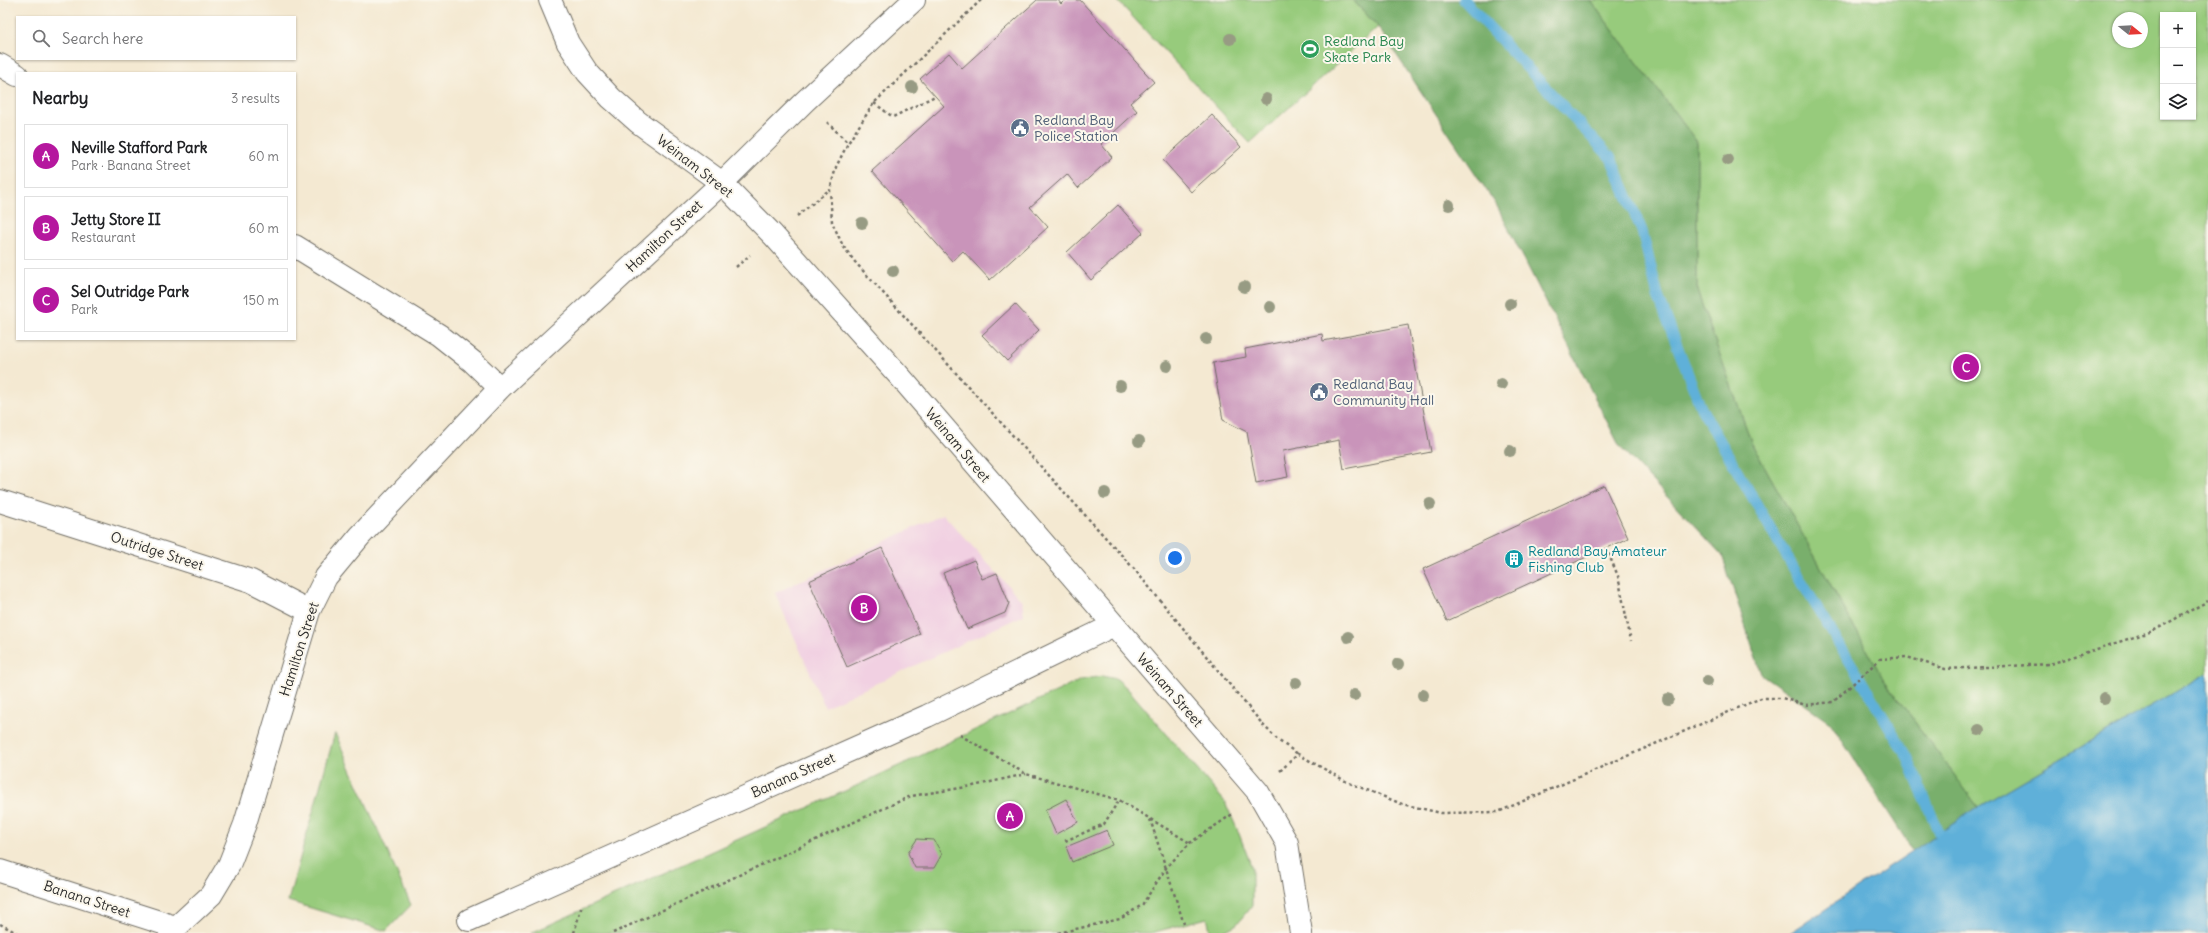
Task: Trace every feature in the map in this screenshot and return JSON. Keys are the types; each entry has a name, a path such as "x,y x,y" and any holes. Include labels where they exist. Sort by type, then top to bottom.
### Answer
{"street":[{"name":"Weinam Street","path":"550,0 568,43 587,72 611,98 638,122 722,183 773,235 898,374 1258,792 1288,842 1301,933"},
{"name":"Hamilton Street","path":"173,930 210,895 229,865 245,824 309,611 326,578 360,536 500,388 722,183 805,101 914,0"},
{"path":"0,65 16,74"},
{"path":"296,247 439,335 473,362 500,388"},
{"name":"Outridge Street","path":"0,501 251,581 309,611"},
{"name":"Banana Street","path":"469,920 927,716 1114,625"},
{"name":"Banana Street","path":"0,871 173,930"}],"path":[{"path":"981,0 874,103 848,143 836,167 830,190 832,222 843,246 934,351 1134,570 1264,726 1279,741 1298,754 1347,782 1402,804 1441,813 1498,812 1761,698 1782,698 1806,705 1833,702 1880,659 1907,657 1945,669 2050,664 2153,631 2208,601"},
{"path":"874,103 893,117 935,96"},
{"path":"827,121 848,143"},
{"path":"1606,548 1618,576 1631,641"},
{"path":"927,716 1026,774 1119,800 1190,843"},
{"path":"1058,933 1120,919 1142,905 1166,868 1190,843 1228,819 1298,754"},
{"path":"613,933 911,796 973,786 1026,774"},
{"path":"1065,841 1104,824 1119,800"},
{"path":"1150,818 1184,924"},
{"path":"0,924 17,933"}],"shaded area":[{"path":"943,514 1022,601 1024,615 825,707 775,593"}],"green space":[{"path":"1117,0 1353,0 1378,27 1250,143"},
{"path":"1353,0 1590,0 1697,142 1697,291 1752,444 1885,682 1978,807 1913,851 1830,722 1761,674 1722,555 1620,447 1497,206 1378,27"},
{"path":"1590,0 2208,0 2208,673 1978,807 1885,682 1752,444 1697,291 1697,142"},
{"path":"1102,676 1117,679 1128,689 1225,802 1252,868 1252,905 1237,924 1221,933 1211,933 1207,918 1151,933 531,933 856,786 1081,680"},
{"path":"335,733 411,905 386,931 288,901"}],"water":[{"path":"2208,673 2208,933 1790,933 1978,807"}],"building":[{"name":"Redland Bay Police Station","path":"1037,0 1058,0 1061,4 1065,0 1080,0 1154,82 1130,103 1137,111 1101,144 1112,157 1078,188 1067,174 1030,207 1048,227 990,280 963,251 952,261 872,171 944,106 920,79 949,53 962,68"},
{"path":"1212,115 1241,147 1191,192 1163,160"},
{"path":"1118,205 1143,233 1091,280 1067,252"},
{"path":"1015,304 1039,330 1007,361 982,335"},
{"name":"Redland Bay Community Hall","path":"1408,325 1431,452 1344,469 1339,440 1283,451 1288,477 1256,483 1247,432 1223,420 1213,363 1246,357 1245,349 1322,334 1323,341"},
{"name":"Redland Bay Amateur Fishing Club","path":"1604,485 1628,538 1447,621 1423,569"},
{"path":"882,548 920,634 847,667 809,581"},
{"path":"974,560 982,579 997,573 1009,603 1005,613 967,629 943,573"},
{"path":"1066,799 1078,822 1056,834 1045,810"},
{"path":"1107,830 1113,845 1072,862 1066,847"},
{"path":"917,839 934,840 942,854 934,868 915,868 908,853"}],"waterway":[{"path":"1464,0 1611,158 1642,231 1658,296 1701,408 1801,581 1907,756 1939,833"}],"place":[{"name":"Redland Bay Skate Park","path":"1310,49"},
{"name":"Redland Bay Police Station","path":"1020,128"},
{"name":"Sel Outridge Park","path":"1966,367"},
{"name":"Redland Bay Community Hall","path":"1319,392"},
{"name":"Redland Bay Amateur Fishing Club","path":"1514,559"},
{"name":"Jetty Store II","path":"864,608"},
{"name":"Neville Stafford Park","path":"1010,816"}]}
